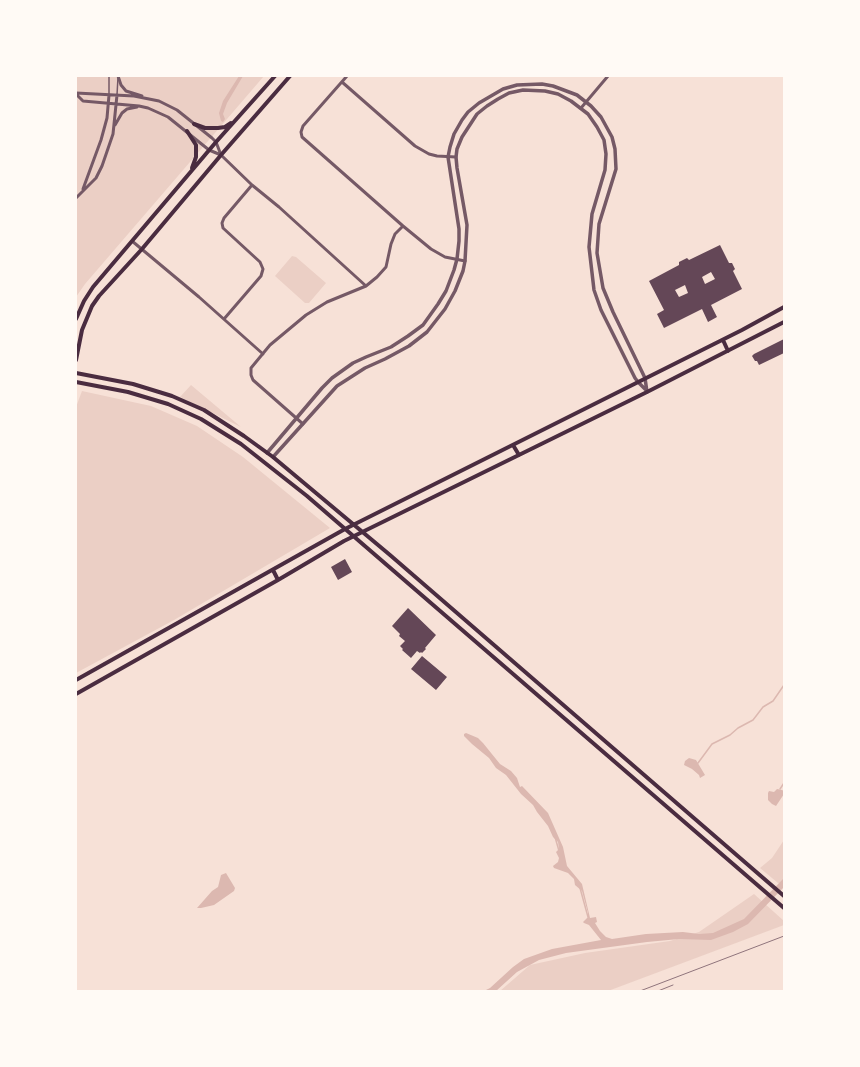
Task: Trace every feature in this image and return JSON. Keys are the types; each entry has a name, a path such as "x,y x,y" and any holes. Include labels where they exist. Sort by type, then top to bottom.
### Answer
{"main road":[{"path":"76,319 84,300 93,287 189,173 275,76"},
{"path":"76,360 82,330 92,306 99,296 142,249 290,76"},
{"path":"194,124 205,128 218,128 230,124 241,115"},
{"path":"187,132 196,145 194,162 189,173"},
{"path":"76,680 345,529 723,340 784,307"},
{"path":"76,694 354,536 647,392 784,322"},
{"path":"723,340 728,351"},
{"path":"76,373 133,384 164,394 204,410 273,457 363,532 783,895"},
{"path":"76,382 128,392 162,402 201,419 241,444 308,496 784,908"},
{"path":"162,402 164,394"},
{"path":"513,445 518,455"},
{"path":"310,549 315,558"},
{"path":"273,570 278,580"}],"street":[{"path":"118,76 121,85 126,91 159,101 169,106 194,124 216,142 221,155"},
{"path":"347,76 303,126 301,132 302,137 403,226 438,254 465,261"},
{"path":"581,108 608,76"},
{"path":"342,82 415,146 429,154 456,157"},
{"path":"267,453 322,388 340,372 366,357 395,345 423,325 446,291 457,259 459,229 448,157 454,134 468,112 479,103 503,89 518,85 542,84 553,86 577,95 586,101 596,112 607,126 612,137 615,149 616,165 614,177 602,210 599,224 597,253 603,288 645,378 647,392"},
{"path":"273,457 337,386 344,380 365,368 398,353 427,332 445,309 463,271 465,261 467,225 456,157 462,137 477,114 486,106 509,93 523,90 545,91 558,94 581,108 588,114 604,140 606,154 605,170 592,214 590,228 589,247 594,290 601,310 638,382 647,392"},
{"path":"76,94 145,97"},
{"path":"76,94 84,101 139,106 148,108 168,117 209,150 221,155 252,185 279,207 366,286"},
{"path":"82,191 104,132 109,95"},
{"path":"76,198 96,178 102,166 113,134 117,95"},
{"path":"114,128 122,113 127,109 139,106"},
{"path":"104,132 113,134"},
{"path":"224,319 261,276 263,269 260,262 223,228 222,223 224,218 252,185"},
{"path":"304,424 252,378 251,368 278,338 306,315 327,302 366,286 377,277 386,267 391,244 395,234 403,226"},
{"path":"132,241 263,354"},
{"path":"594,290 603,288"}],"lane":[{"path":"109,76 109,95"},
{"path":"117,95 118,76"}],"shaded area":[{"path":"76,76 264,76 85,284 76,297 77,151"},
{"path":"239,76 243,76 227,103 223,114 225,119 223,122 221,121 219,113 223,101"},
{"path":"292,256 296,257 326,283 309,303 305,303 275,276"},
{"path":"191,385 241,427 180,397"},
{"path":"82,391 151,406 197,426 243,457 330,528 174,620 76,673 76,407"},
{"path":"466,733 478,738 500,764 511,771 517,778 520,787 522,786 548,813 563,847 567,866 582,884 590,918 596,917 597,922 595,923 606,937 612,939 646,934 683,932 699,934 713,933 744,919 784,878 784,887 748,924 733,932 711,940 679,939 566,953 539,960 517,972 496,991 484,991 490,988 524,959 552,949 601,940 589,925 583,922 588,917 588,913 582,891 575,885 574,879 568,873 554,868 553,866 558,862 559,858 556,852 559,849 558,842 553,837 548,826 533,805 521,794 506,775 496,768 489,758 464,736"},
{"path":"689,758 696,760 705,775 700,778 699,775 692,769 684,765 685,761"},
{"path":"777,789 784,791 784,794 776,806 768,800 768,793 769,791 774,792"},
{"path":"784,840 784,888 760,868 772,858"},
{"path":"226,873 235,888 234,891 214,905 197,908 212,891 218,887 221,875"},
{"path":"754,894 784,921 784,925 608,991 500,991 530,965 585,953 670,941 699,932"}],"building":[{"path":"720,245 729,263 732,263 735,269 733,271 742,289 711,305 717,317 708,322 702,309 664,328 657,314 664,310 649,281 679,265 679,262 687,258 689,260","holes":["711,272 715,279 705,284 702,277","685,285 688,293 679,297 675,290"]},
{"path":"784,339 784,353 759,365 757,361 755,361 752,356 754,354"},
{"path":"345,559 352,572 338,580 331,567"},
{"path":"408,608 436,635 422,653 417,651 411,658 402,650 403,649 400,646 405,641 399,636 400,634 392,626"},
{"path":"422,656 447,677 436,690 411,669"}],"waterway":[{"path":"698,763 712,744 730,735 738,728 753,720 763,707 773,701 784,685"},
{"path":"780,789 784,783"},
{"path":"555,837 559,851"},
{"path":"580,888 588,917"}],"tram line":[{"path":"640,991 784,936"},
{"path":"658,991 673,985"}]}
